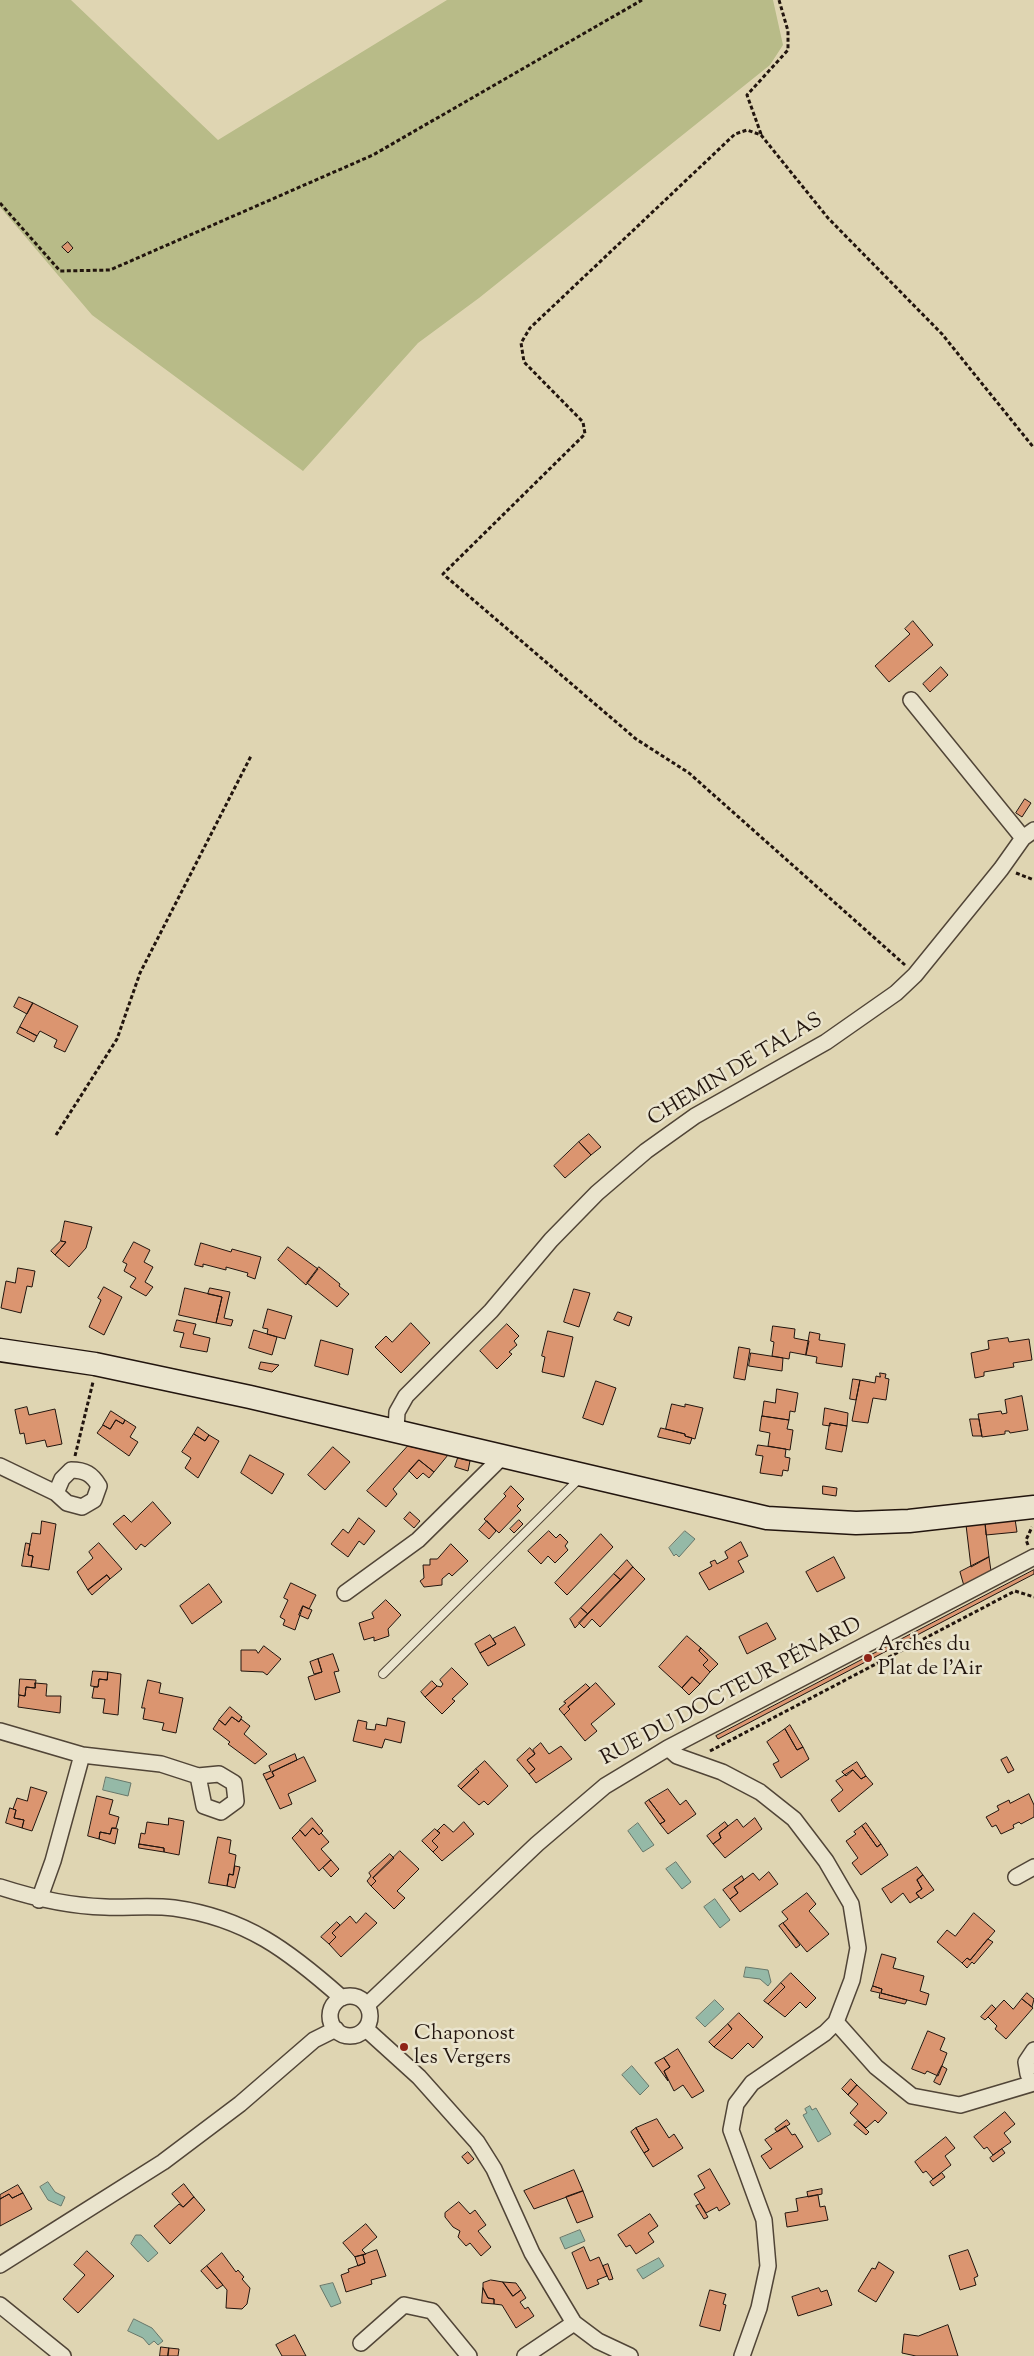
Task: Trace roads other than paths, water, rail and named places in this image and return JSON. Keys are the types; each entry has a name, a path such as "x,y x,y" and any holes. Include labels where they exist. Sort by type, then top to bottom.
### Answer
{"main road":[{"path":"0,1350 95,1364 396,1430 766,1518 856,1523 891,1522 1034,1507"}],"street":[{"path":"911,700 1028,834"},
{"name":"CHEMIN DE TALAS","path":"396,1430 397,1412 406,1396 492,1311 551,1240 618,1175 646,1150 695,1116 826,1042 876,1010 915,974 1028,834"},
{"path":"345,1593 418,1540 504,1456"},
{"path":"0,1466 56,1493 67,1504 82,1507 94,1500 100,1486 92,1475 81,1470 71,1470 62,1479 56,1493"},
{"name":"RUE DU DOCTEUR PÉNARD","path":"367,2006 537,1844 606,1786 668,1748 1032,1553"},
{"path":"0,1731 82,1754 162,1764 198,1776"},
{"path":"668,1748 677,1756 722,1772 760,1792 794,1819 826,1861 851,1904 858,1948 852,1980 836,2022 825,2033 752,2083 736,2104 731,2130 764,2220 768,2266 759,2308 742,2356"},
{"path":"39,1900 53,1861 82,1754"},
{"path":"1016,1877 1034,1867"},
{"path":"0,1887 39,1900 102,1907 172,1908 217,1916 262,1935 303,1963 342,1998"},
{"path":"356,1997 367,2006 370,2021 366,2029 361,2033 348,2036 336,2029 331,2016 332,2009 342,1998 356,1997"},
{"path":"836,2022 876,2067 912,2096 960,2105 1034,2083"},
{"path":"0,2265 164,2162 240,2104 314,2040 336,2029"},
{"path":"366,2029 419,2077 478,2142 494,2169 532,2253 574,2323 598,2341 630,2356"},
{"path":"1034,2050 1026,2062 1028,2074 1034,2079"},
{"path":"0,2305 63,2356"},
{"path":"361,2343 404,2305 432,2310 469,2356"},
{"path":"525,2356 574,2323"}],"lane":[{"path":"383,1674 583,1474"}],"place":[{"name":"Arches du Plat de l'Air","path":"868,1658"},
{"name":"Chaponost les Vergers","path":"404,2047"}]}
